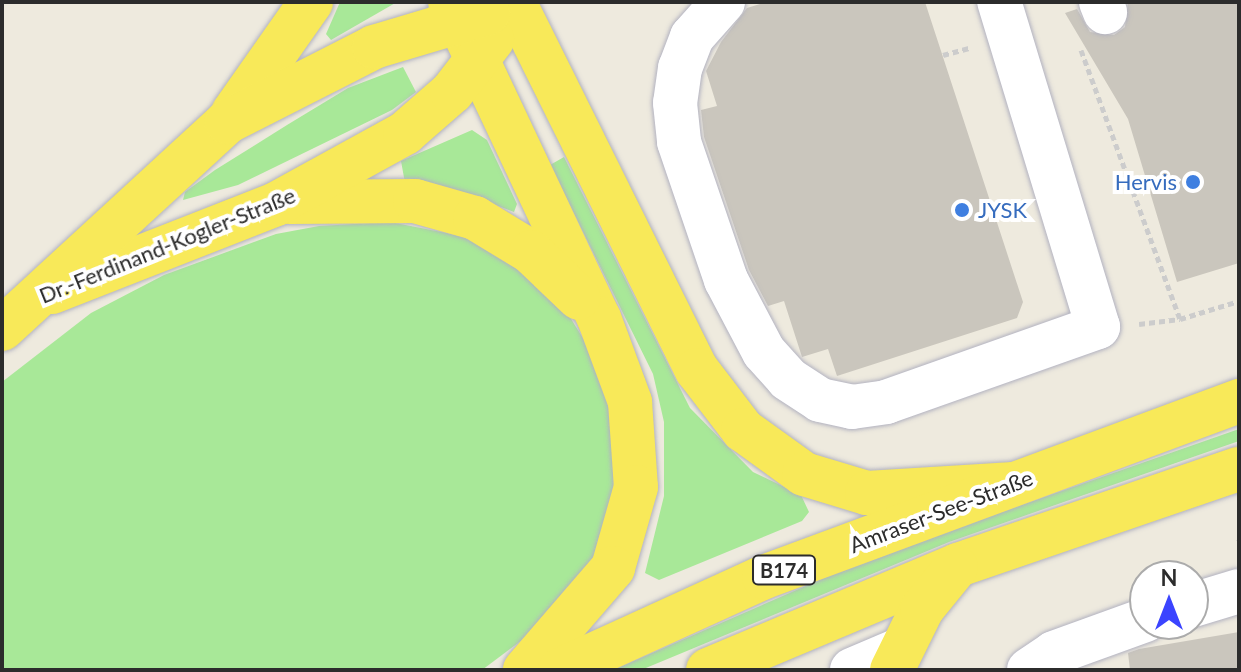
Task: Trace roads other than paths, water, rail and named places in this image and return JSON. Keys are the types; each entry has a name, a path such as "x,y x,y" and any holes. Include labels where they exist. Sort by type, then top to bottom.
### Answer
{"main road":[{"path":"227,122 311,2"},
{"path":"493,6 478,60 599,318 630,402 636,487 613,568 525,670"},
{"path":"493,6 697,370 743,430 804,474 867,493 1014,484"},
{"name":"Dr.-Ferdinand-Kogler-Straße","path":"13,316 227,122 374,47 493,6"},
{"name":"Dr.-Ferdinand-Kogler-Straße","path":"13,316 276,204 409,131 478,60 493,6"},
{"path":"276,204 318,198 415,201 475,218 531,252 599,318"},
{"name":"Amraser-See-Straße","path":"560,670 764,577 1239,401"},
{"path":"708,670 958,565 1239,469"},
{"path":"897,660 922,609 958,565"}],"lane":[{"path":"723,2 692,37 680,68 675,103 679,142 726,280 764,352 788,379 820,400 852,407 886,402 1098,327 999,2"},
{"path":"1209,600 1239,591"},
{"path":"1032,661 1129,626"},
{"path":"852,670 897,660"}],"place":[{"name":"Hervis","path":"1193,182"},
{"name":"JYSK","path":"962,210"}]}
